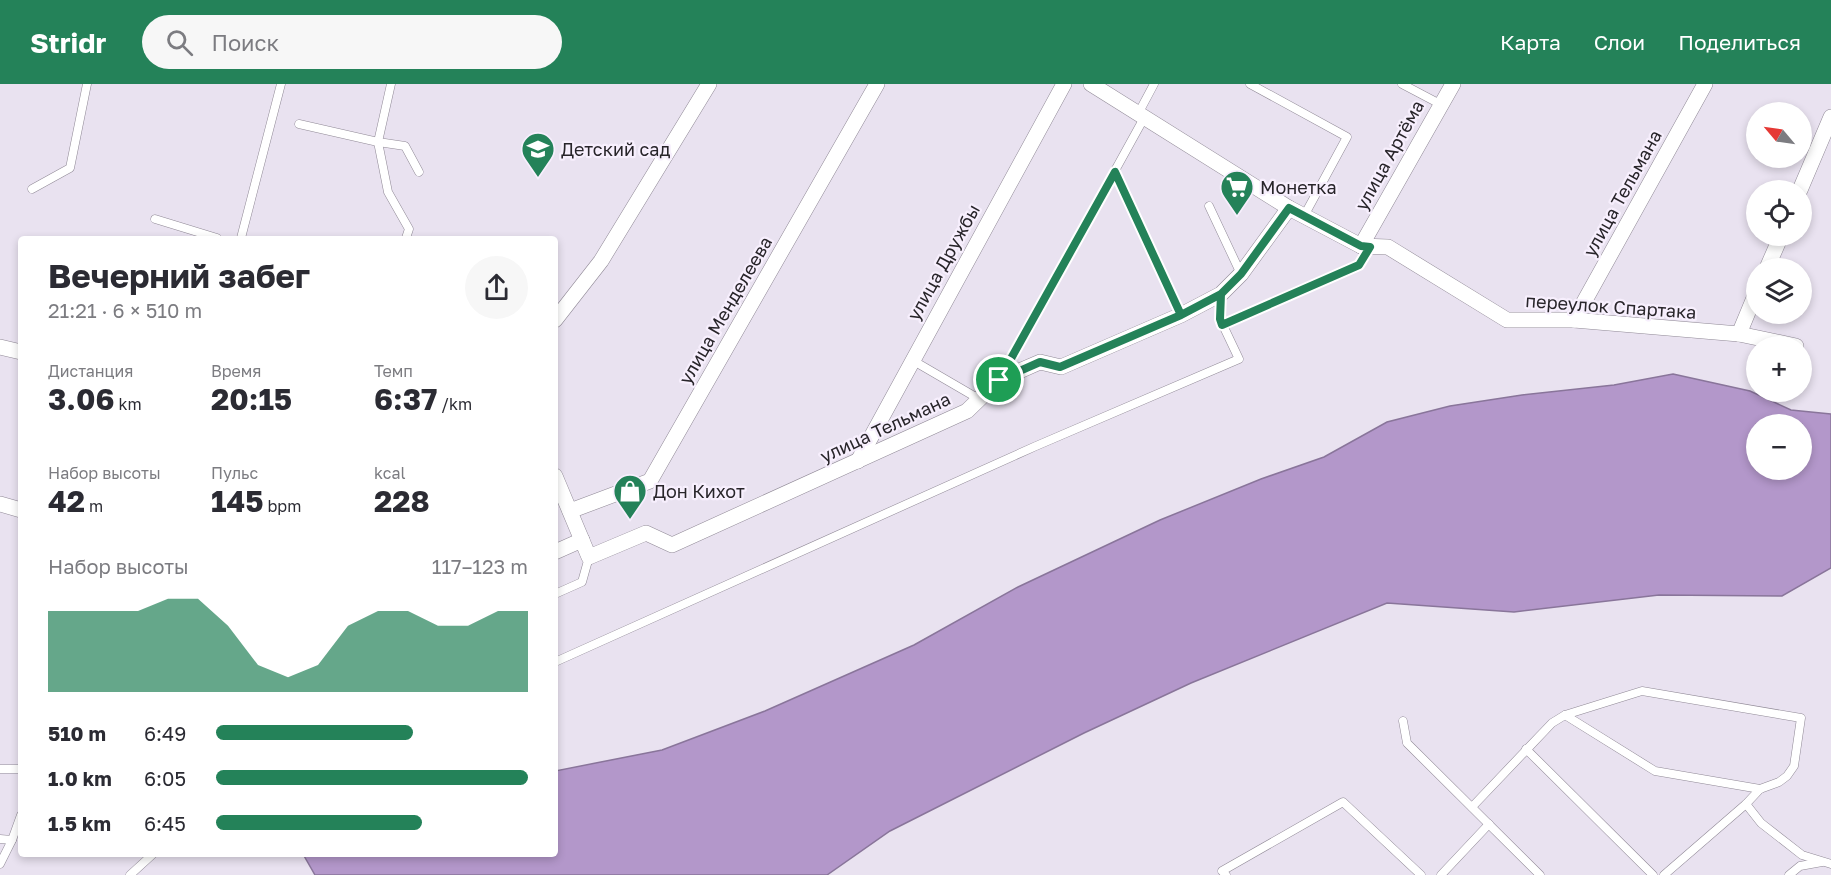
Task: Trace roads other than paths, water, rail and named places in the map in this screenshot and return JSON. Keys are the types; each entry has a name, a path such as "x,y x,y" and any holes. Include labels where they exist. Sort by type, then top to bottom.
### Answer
{"street":[{"path":"558,317 600,261 709,84"},
{"name":"улица Менделеева","path":"570,511 650,481 877,84"},
{"name":"улица Дружбы","path":"858,461 1064,84"},
{"name":"переулок Спартака","path":"1091,84 1289,208 1366,247 1388,247 1507,320 1574,321 1748,336"},
{"name":"улица Артёма","path":"1366,247 1440,104 1453,84"},
{"name":"улица Тельмана","path":"1574,321 1705,84"},
{"path":"1804,180 1831,117"},
{"name":"улица Тельмана","path":"589,557 646,533 672,545 967,411 999,380 1040,362 1060,367 1181,315 1221,294 1241,274 1289,208"},
{"path":"1739,334 1746,317"},
{"path":"0,347 18,351"},
{"path":"558,483 589,557"},
{"path":"0,504 18,509"},
{"path":"558,551 582,540"}],"lane":[{"path":"32,189 70,168 87,84"},
{"path":"242,236 280,84"},
{"path":"391,84 378,142 388,192 409,229 407,236"},
{"path":"999,380 1115,172 1154,84"},
{"path":"1250,84 1347,137 1304,216"},
{"path":"1402,84 1440,104"},
{"path":"299,124 405,146 419,172"},
{"path":"1115,172 1181,315"},
{"path":"1209,206 1241,274"},
{"path":"155,219 206,236"},
{"path":"1222,325 1359,265 1366,247"},
{"path":"558,661 1015,455 1239,359 1220,319 1221,294"},
{"path":"912,360 979,399"},
{"path":"558,593 582,582 589,557"},
{"path":"1472,807 1552,723 1565,715 1642,692 1801,718 1794,766 1787,776 1779,782 1760,789 1746,804 1664,875"},
{"path":"1565,715 1655,771 1760,789"},
{"path":"1403,721 1407,743 1540,875"},
{"path":"1526,749 1653,875"},
{"path":"0,769 18,769"},
{"path":"1226,875 1222,871 1343,801 1421,875"},
{"path":"1746,804 1761,823 1802,855 1827,863"},
{"path":"0,864 18,823"},
{"path":"1441,875 1488,824"},
{"path":"0,839 12,840"},
{"path":"130,875 150,857"},
{"path":"1789,875 1800,866 1827,863"}],"place":[{"name":"Детский сад","path":"538,178"},
{"name":"Монетка","path":"1237,216"},
{"name":"Дон Кихот","path":"630,520"}]}
